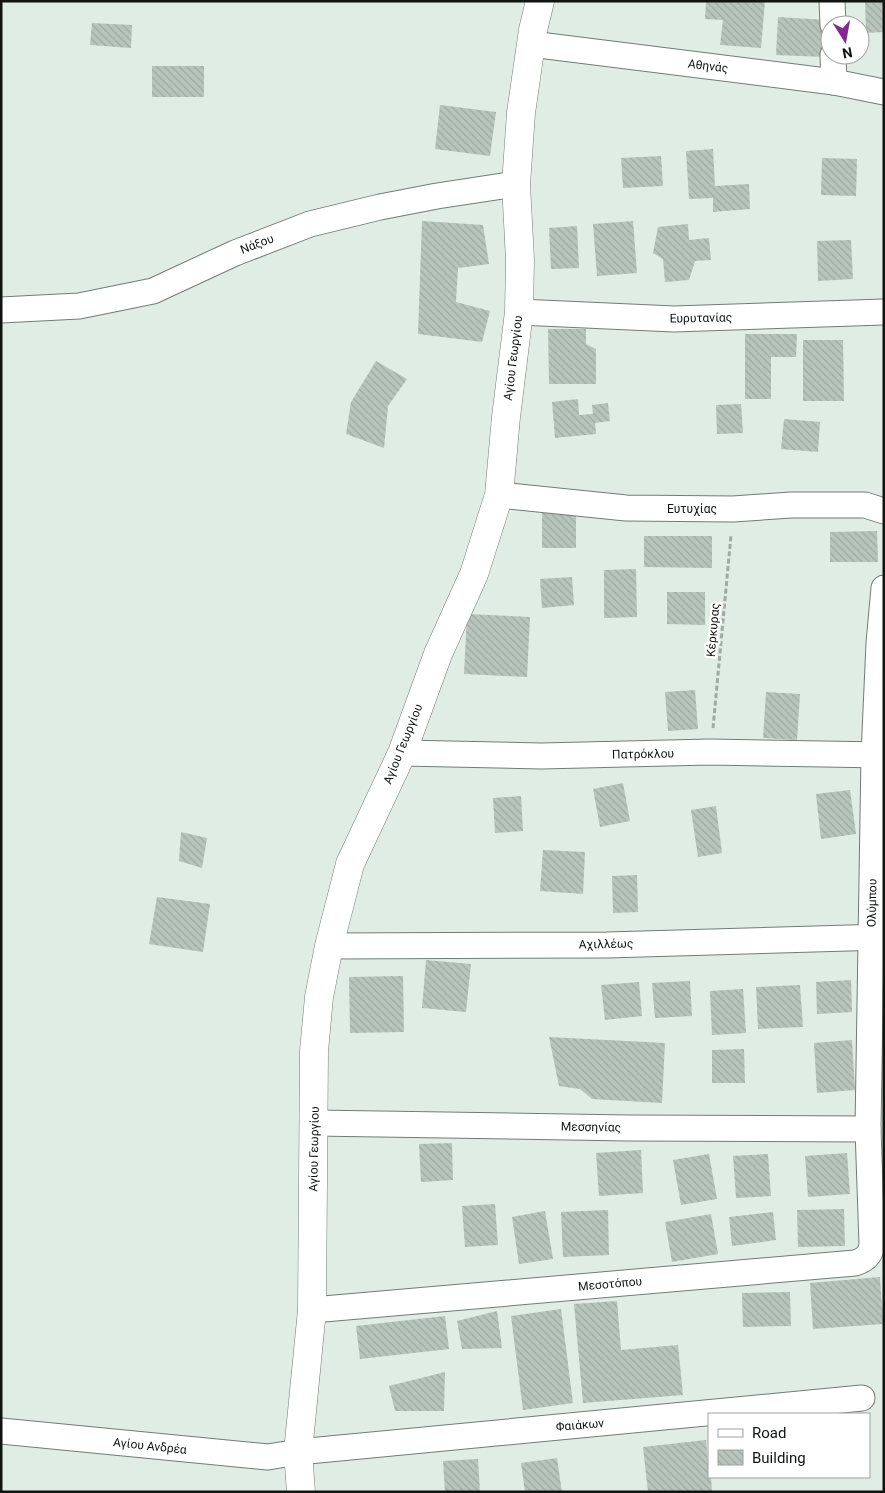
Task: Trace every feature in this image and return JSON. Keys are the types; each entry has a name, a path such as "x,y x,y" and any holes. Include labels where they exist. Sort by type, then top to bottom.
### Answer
{"street":[{"name":"Αγίου Γεωργίου","path":"300,1492 298,1452 312,1310 316,1033 319,996 329,946 350,864 402,753 438,654 474,574 499,495 506,417 519,312 520,260 516,184 521,113 531,44 540,1"},
{"path":"832,1 833,15"},
{"name":"Αθηνάς","path":"531,44 834,82 884,92"},
{"path":"834,65 834,82"},
{"name":"Νάξου","path":"1,310 79,306 153,291 235,253 310,224 409,201 516,184"},
{"name":"Ευρυτανίας","path":"519,312 674,319 884,312"},
{"name":"Ευτυχίας","path":"499,495 626,508 733,509 791,505 864,505 884,511"},
{"name":"Ολύμπου","path":"872,1219 868,1129 878,937 879,643 884,588"},
{"name":"Πατρόκλου","path":"402,753 541,756 710,752 879,755"},
{"name":"Αχιλλέως","path":"329,946 608,945 878,937"},
{"name":"Μεσσηνίας","path":"314,1123 628,1128 868,1129"},
{"name":"Μεσοτόπου","path":"312,1310 855,1263 867,1257 871,1251 872,1219"},
{"name":"Φαιάκων","path":"298,1452 862,1398"},
{"name":"Αγίου Ανδρέα","path":"1,1431 268,1457 298,1452"}],"path":[{"name":"Κέρκυρας","path":"710,752 733,509"}],"building":[{"path":"706,1 765,1 761,48 720,45 723,20 705,19"},
{"path":"865,1 884,1 884,32 870,33 870,15 865,15"},
{"path":"778,17 820,20 820,57 776,55"},
{"path":"92,23 132,25 131,48 90,45"},
{"path":"152,66 204,66 204,97 152,97"},
{"path":"440,105 496,112 490,156 435,149"},
{"path":"713,149 715,186 749,184 750,209 713,212 713,198 689,199 686,151"},
{"path":"661,156 663,186 623,188 621,158"},
{"path":"822,158 857,159 856,196 821,195"},
{"path":"422,221 483,225 489,264 458,268 456,302 490,311 482,342 418,334"},
{"path":"633,221 637,273 597,276 593,224"},
{"path":"688,224 689,240 709,238 711,260 695,261 689,280 665,282 663,259 653,253 658,227"},
{"path":"577,226 579,268 551,269 549,228"},
{"path":"851,240 853,279 818,281 817,241"},
{"path":"548,329 586,329 586,344 596,349 596,384 549,384"},
{"path":"745,334 797,334 796,357 771,357 771,399 745,399"},
{"path":"803,340 843,340 844,401 803,401"},
{"path":"376,361 407,379 388,406 384,448 346,434 351,402"},
{"path":"578,399 579,415 593,414 592,405 608,403 610,421 595,423 596,434 555,438 552,402"},
{"path":"741,404 743,433 717,434 716,405"},
{"path":"784,419 820,422 818,452 781,449"},
{"path":"542,511 576,511 576,548 542,548"},
{"path":"877,531 878,562 830,562 830,532"},
{"path":"644,536 712,536 712,568 644,567"},
{"path":"636,569 637,617 604,618 604,570"},
{"path":"572,577 574,605 542,608 540,579"},
{"path":"667,592 705,592 705,625 667,624"},
{"path":"467,614 530,617 527,677 464,674"},
{"path":"695,690 698,729 668,731 665,692"},
{"path":"766,692 800,694 797,740 763,738"},
{"path":"623,783 630,821 600,827 593,789"},
{"path":"850,790 856,834 821,839 816,794"},
{"path":"521,796 523,831 495,833 493,798"},
{"path":"716,806 722,853 698,857 691,810"},
{"path":"181,832 207,838 202,868 179,861"},
{"path":"543,850 585,852 583,894 540,891"},
{"path":"637,875 638,912 613,913 612,876"},
{"path":"157,897 210,904 203,952 149,944"},
{"path":"426,960 471,964 466,1012 422,1008"},
{"path":"403,976 404,1032 350,1033 349,977"},
{"path":"851,980 852,1012 817,1014 816,982"},
{"path":"690,981 692,1016 655,1018 652,983"},
{"path":"639,982 642,1016 605,1020 601,985"},
{"path":"800,985 803,1027 758,1029 756,987"},
{"path":"743,989 746,1033 712,1035 710,991"},
{"path":"549,1037 665,1043 662,1103 592,1099 580,1089 559,1086"},
{"path":"852,1040 855,1090 817,1093 814,1043"},
{"path":"744,1049 745,1083 712,1083 712,1050"},
{"path":"452,1143 453,1180 421,1182 419,1144"},
{"path":"641,1150 643,1193 599,1196 596,1153"},
{"path":"847,1153 850,1194 808,1197 805,1156"},
{"path":"709,1154 717,1199 681,1205 673,1160"},
{"path":"768,1154 771,1196 736,1198 733,1156"},
{"path":"495,1204 498,1245 465,1247 462,1206"},
{"path":"844,1209 845,1246 798,1247 797,1210"},
{"path":"608,1210 609,1255 563,1257 561,1212"},
{"path":"545,1211 553,1259 519,1264 512,1217"},
{"path":"773,1212 776,1240 732,1246 729,1217"},
{"path":"711,1214 718,1254 672,1262 665,1222"},
{"path":"880,1277 883,1324 813,1329 810,1283"},
{"path":"790,1292 791,1326 743,1327 742,1293"},
{"path":"617,1301 621,1350 678,1345 683,1395 583,1403 574,1304"},
{"path":"561,1309 573,1403 523,1410 511,1316"},
{"path":"497,1311 502,1348 462,1349 457,1321"},
{"path":"445,1316 449,1349 360,1359 356,1326"},
{"path":"445,1372 444,1411 395,1411 389,1386"},
{"path":"706,1440 708,1478 711,1478 712,1492 648,1492 643,1447"},
{"path":"557,1458 562,1492 525,1492 521,1463"},
{"path":"478,1459 480,1492 445,1492 443,1461"}]}
